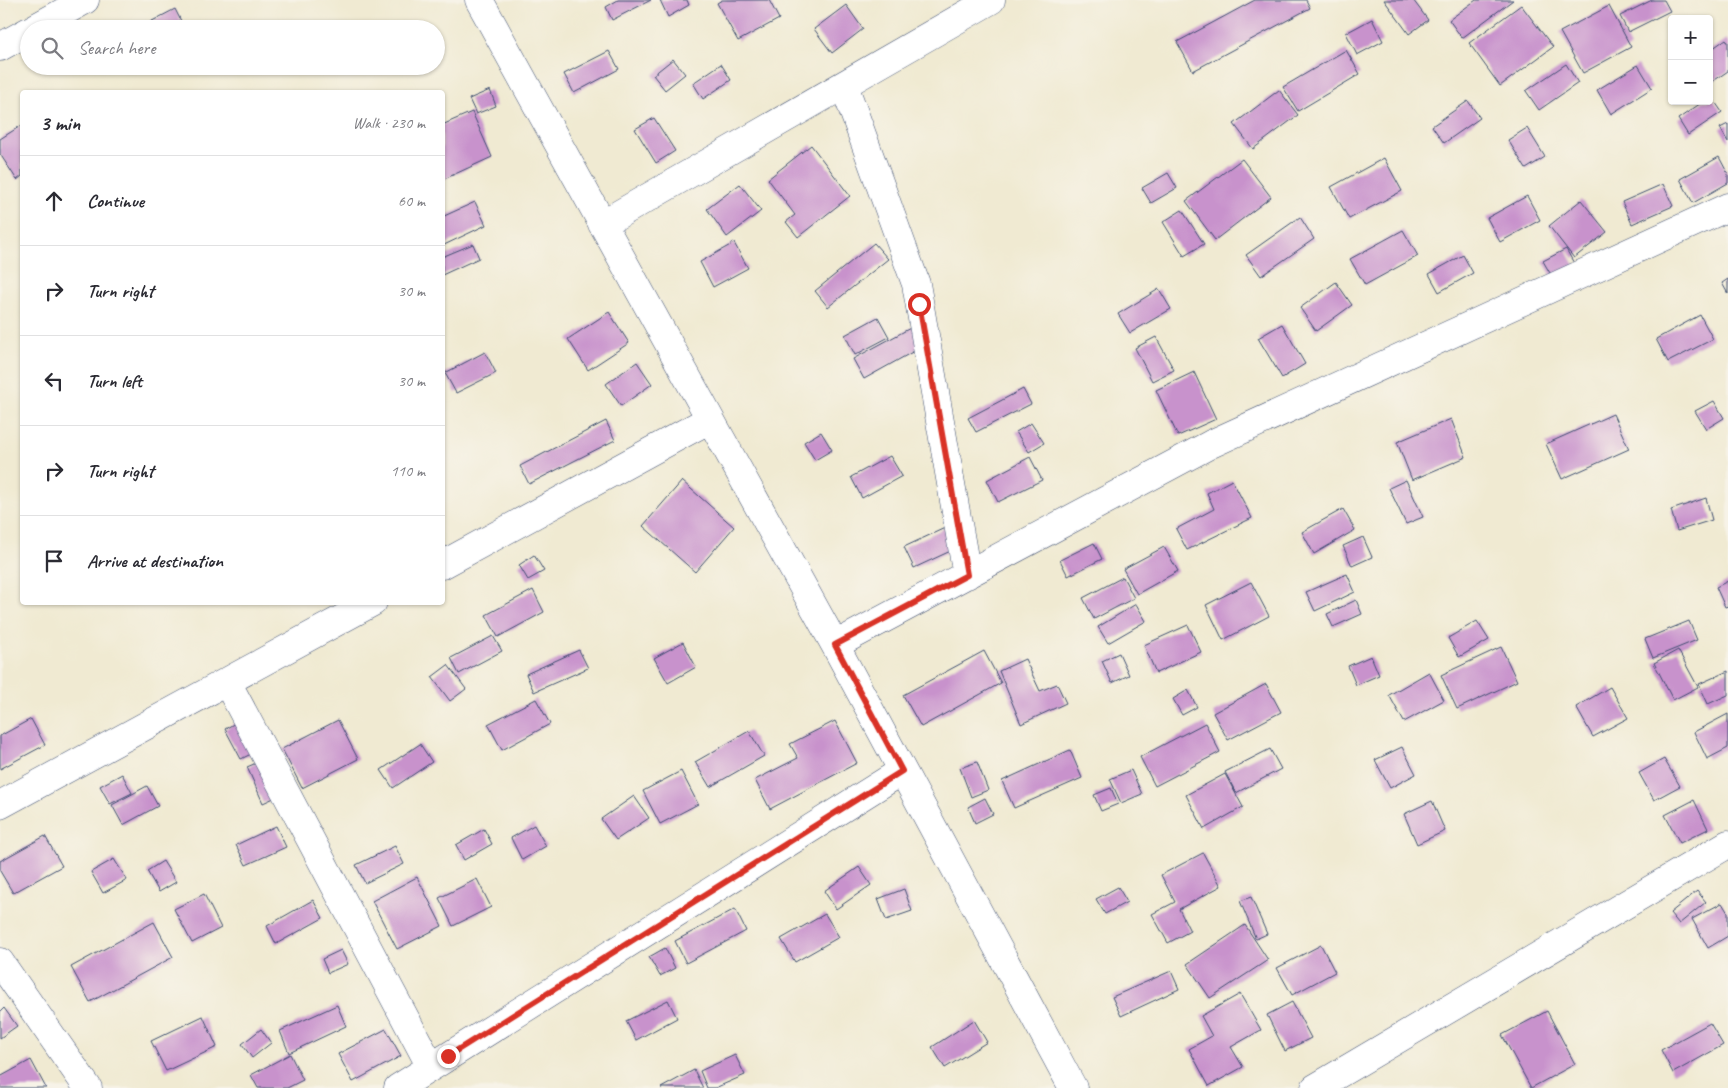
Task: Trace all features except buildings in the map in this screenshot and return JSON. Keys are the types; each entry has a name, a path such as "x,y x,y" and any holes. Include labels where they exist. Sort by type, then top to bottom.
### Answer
{"street":[{"path":"49,20 85,0"},
{"path":"479,0 835,645 1073,1088"},
{"path":"602,224 991,0"},
{"path":"0,47 20,36"},
{"path":"844,85 916,284 967,575"},
{"path":"835,645 1211,444 1728,207"},
{"path":"445,563 710,419"},
{"path":"0,805 368,605"},
{"path":"227,682 431,1067"},
{"path":"398,1088 902,771"},
{"path":"1316,1088 1728,844"},
{"path":"0,962 88,1088"}],"route":[{"path":"448,1056 902,771 835,645 967,575 919,304"}]}
